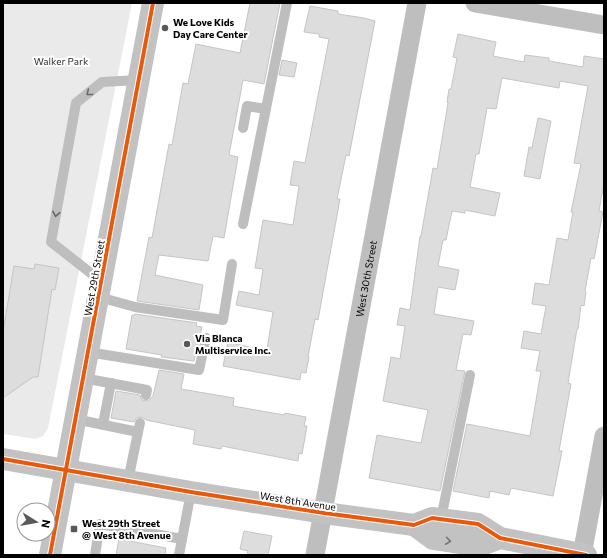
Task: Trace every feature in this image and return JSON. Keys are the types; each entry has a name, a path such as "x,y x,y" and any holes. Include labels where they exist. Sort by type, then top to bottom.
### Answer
{"street":[{"name":"West 29th Street","path":"50,555 153,3"},
{"name":"West 30th Street","path":"316,555 417,3"},
{"path":"475,3 604,25"},
{"path":"583,555 604,436"},
{"name":"West 8th Avenue","path":"3,459 191,492 324,513 414,525 433,539 479,546 500,538"},
{"name":"West 8th Avenue","path":"414,525 432,518 478,524 500,538 583,555"}],"lane":[{"path":"243,224 287,3"},
{"path":"138,80 102,82 76,103 51,242 100,289 135,307 223,320 232,264"},
{"path":"243,128 247,106 266,109"},
{"path":"88,352 199,370 206,338"},
{"path":"441,519 470,375"},
{"path":"83,378 111,383 132,390 147,390 146,395"},
{"path":"103,424 111,383"},
{"path":"75,419 103,424 139,427 128,481"},
{"path":"179,555 191,492"},
{"path":"95,555 100,524 182,539"}],"green space":[{"name":"Walker Park","path":"3,3 132,3 48,428 43,436 36,439 3,434"}],"building":[{"path":"250,3 280,3 264,84 243,80 229,155 238,157 224,238 213,236 208,261 159,255 155,275 203,285 199,310 137,301 149,237 152,238 169,144 172,145 183,83 188,84 196,44 240,53"},
{"path":"310,6 338,11 338,14 375,21 349,156 346,155 337,199 340,199 318,320 315,319 306,373 301,372 300,380 223,366 228,342 261,350 261,348 267,349 273,312 236,305 239,291 259,295 263,269 255,268 263,220 293,225 299,186 290,185 294,161 305,163 329,39 319,37 319,34 304,32"},
{"path":"458,34 496,42 493,56 524,62 525,55 549,58 549,61 583,67 584,56 604,59 604,182 599,211 603,212 594,259 591,258 584,306 581,305 568,383 571,384 559,451 562,451 553,496 511,488 509,495 490,491 489,498 453,491 467,424 530,436 541,371 536,371 540,351 521,348 524,331 541,334 546,306 532,304 535,283 549,285 557,238 568,240 573,212 571,212 581,164 574,163 588,86 560,81 559,88 502,78 496,109 487,108 479,154 476,154 470,187 500,193 495,216 465,210 465,213 452,211 446,240 443,240 438,266 459,270 455,290 438,287 434,314 474,321 471,335 463,334 456,370 465,371 440,491 369,478 377,435 421,443 428,410 383,401 391,357 400,359 405,326 397,325 400,308 410,310 420,236 433,168 437,169 449,89 451,89 457,58 453,57"},
{"path":"282,60 297,63 294,77 279,75"},
{"path":"538,118 551,121 540,179 524,176 529,147 532,148"},
{"path":"35,264 59,268 55,290 52,289 38,377 33,377 3,398 3,332 14,266 34,269"},
{"path":"135,314 197,323 196,326 202,327 194,361 161,357 162,355 126,349 132,315"},
{"path":"159,370 184,374 181,389 234,398 233,406 284,415 285,413 306,417 304,426 307,426 302,454 299,453 298,461 222,446 221,449 193,444 195,430 146,420 142,417 136,418 134,422 111,418 116,391 140,395 142,400 148,401 153,396"},
{"path":"244,531 272,536 268,555 247,555 248,551 240,549"},
{"path":"119,539 166,548 165,555 116,555"}],"cycle path":[{"path":"50,555 153,3"},
{"path":"3,459 191,492 324,513 414,525 432,518 478,524 500,538 586,555"}],"place":[{"name":"We Love Kids Day Care Center","path":"165,28"},
{"name":"Via Blanca Multiservice Inc.","path":"187,344"},
{"name":"West 29th Street @ West 8th Avenue","path":"74,529"}]}
